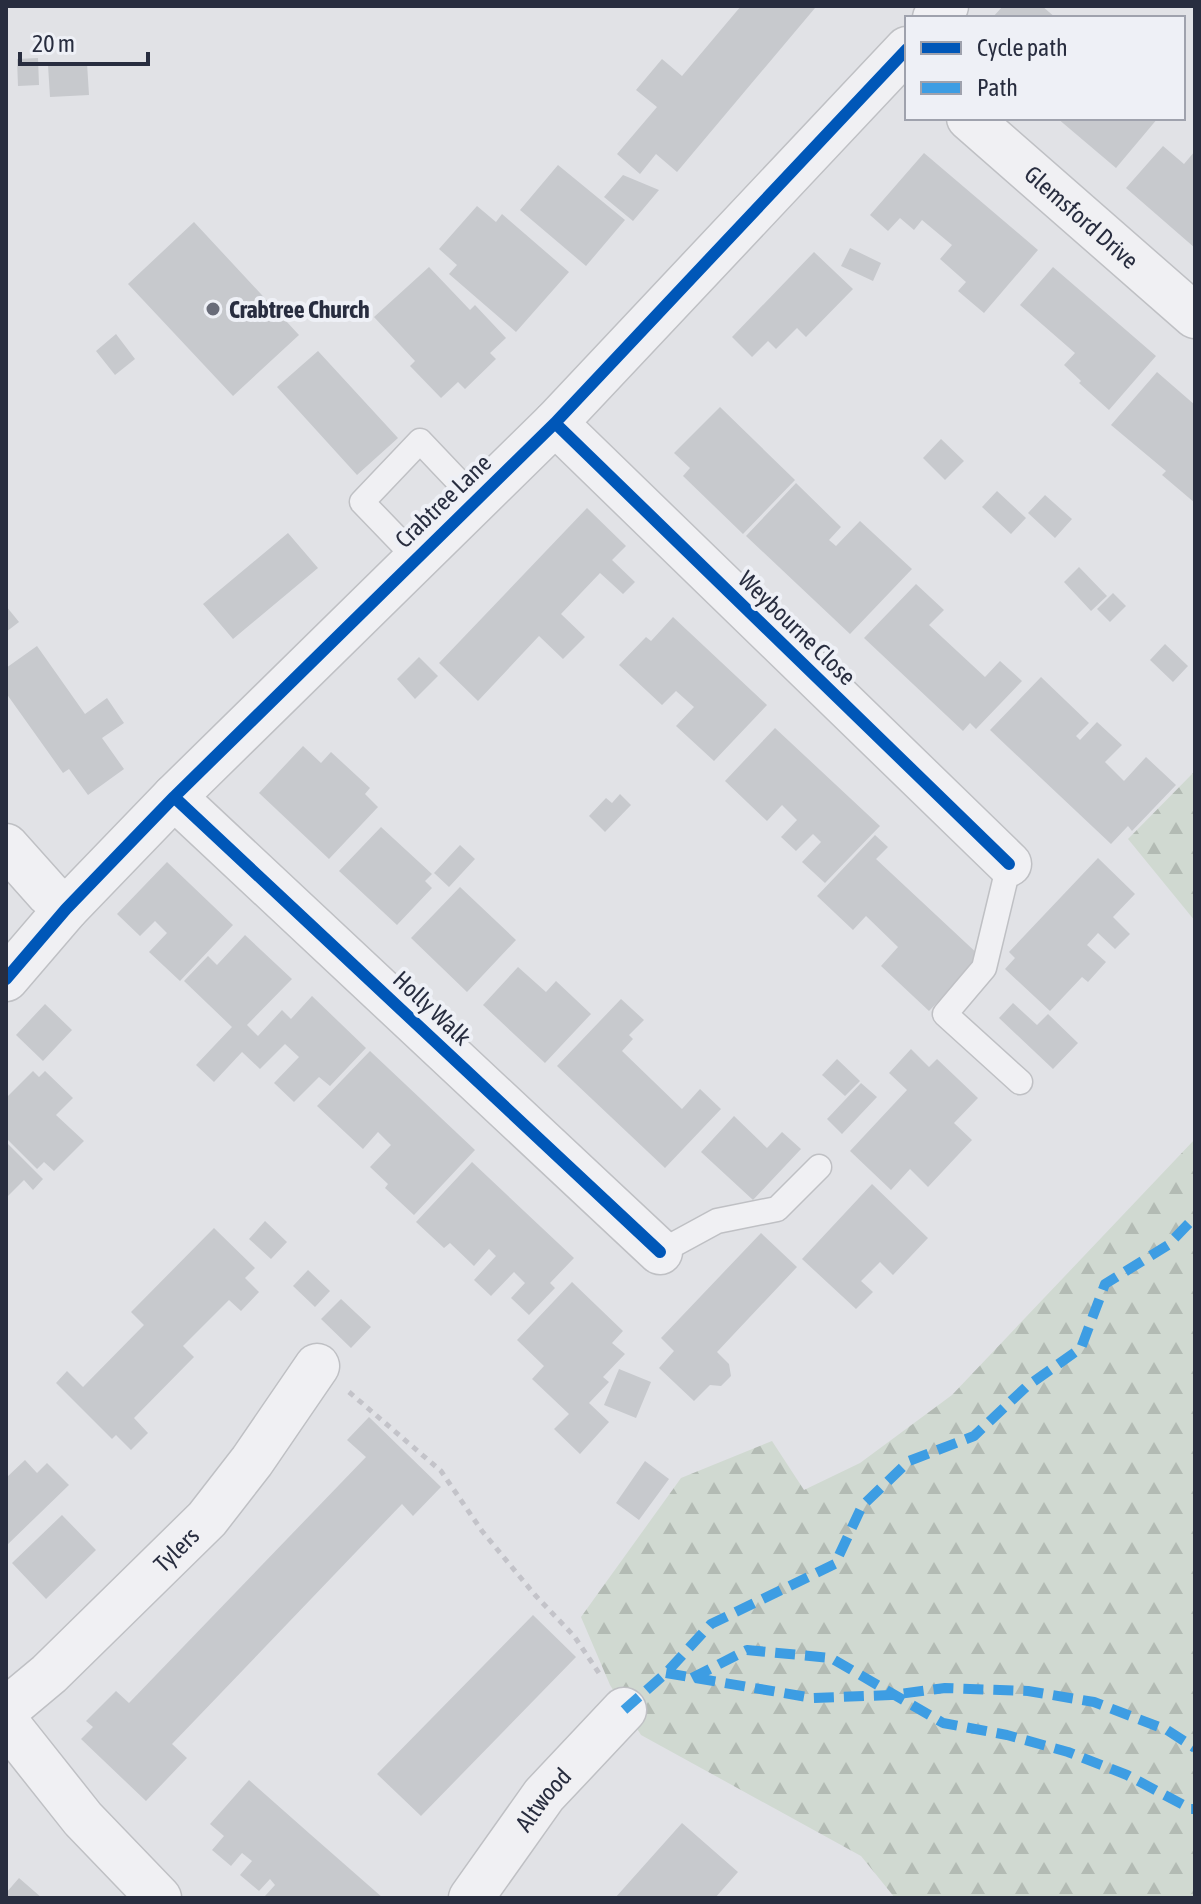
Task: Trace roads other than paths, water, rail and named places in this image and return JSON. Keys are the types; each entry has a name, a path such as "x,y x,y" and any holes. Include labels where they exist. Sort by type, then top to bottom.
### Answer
{"street":[{"name":"Crabtree Lane","path":"6,979 66,909 174,797 555,423 905,57"},
{"name":"Glemsford Drive","path":"971,120 1195,316"},
{"name":"Weybourne Close","path":"555,423 1009,864"},
{"name":"Holly Walk","path":"174,797 660,1252"},
{"path":"6,846 66,909"},
{"name":"Tylers","path":"6,1710 49,1674 207,1519 252,1461 317,1366"},
{"name":"Altwood","path":"471,1898 544,1795 624,1710"},
{"path":"6,1722 83,1819 159,1898"}],"lane":[{"path":"416,558 362,502 420,441 476,500"},
{"name":"Weybourne Close","path":"1009,864 984,968 945,1014 1020,1082"},
{"name":"Holly Walk","path":"660,1252 717,1221 777,1209 819,1167"}],"place":[{"name":"Crabtree Church","path":"213,309"}]}
